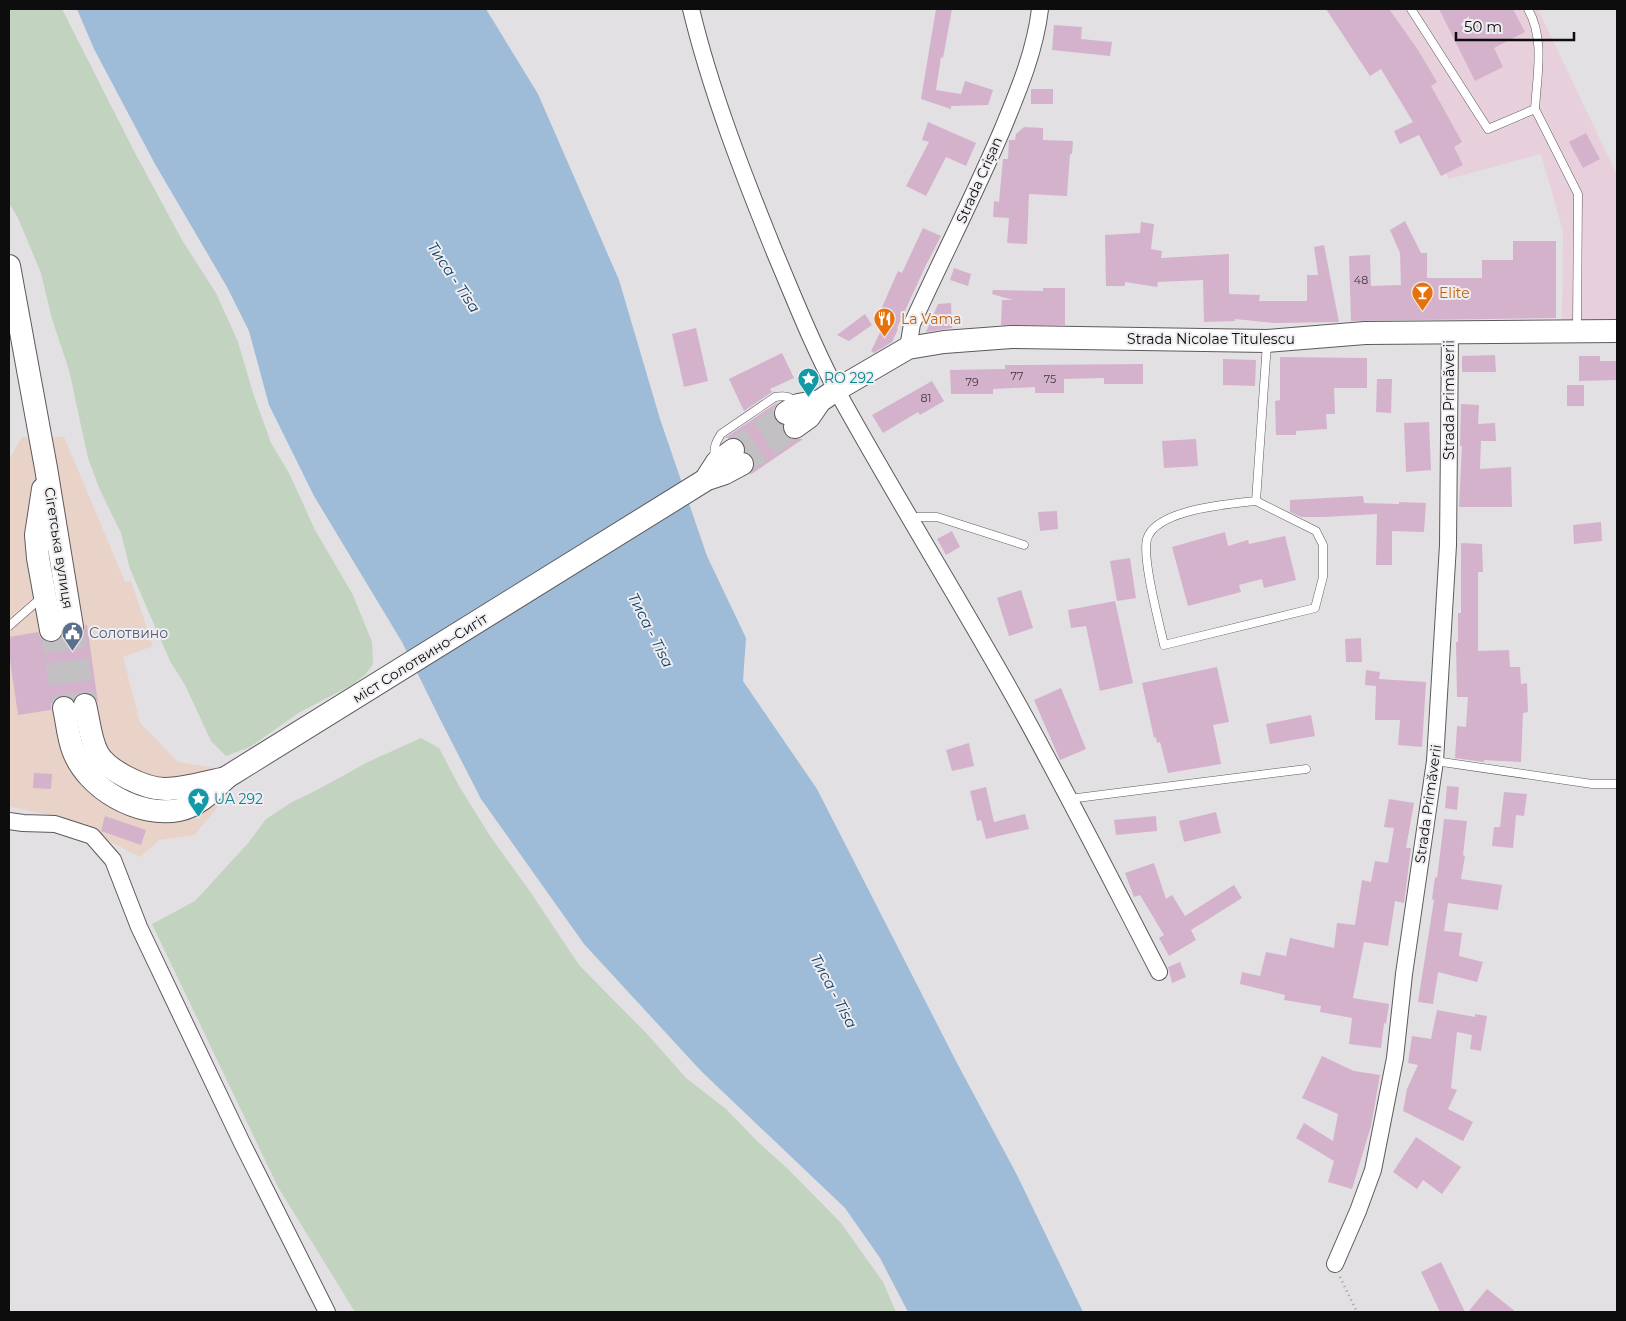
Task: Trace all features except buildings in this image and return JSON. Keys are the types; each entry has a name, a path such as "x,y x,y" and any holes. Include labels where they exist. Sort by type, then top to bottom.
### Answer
{"street":[{"path":"691,9 730,138 794,298 807,407 909,517 1004,679 1159,972"},
{"name":"Strada Crișan","path":"908,348 912,324 981,180 1030,60 1040,9"},
{"name":"Сігетська вулиця","path":"9,266 46,468 36,535 38,558 55,590 61,629"},
{"name":"Strada Nicolae Titulescu","path":"807,407 908,348 944,342 1011,337 1267,342 1365,333 1617,331"},
{"name":"Strada Primăverii","path":"1335,1264 1373,1170 1395,1058 1404,974 1435,761 1448,545 1450,332"},
{"name":"міст Солотвино–Сигіт","path":"75,706 112,782 145,784 164,789 183,787 231,775 604,544 718,469"},
{"path":"9,821 54,824 92,836 113,860 138,927 242,1143 327,1312"}],"lane":[{"path":"1411,9 1488,129 1536,109"},
{"path":"1528,9 1534,21 1539,42 1536,109 1578,194 1577,330"},
{"path":"1256,501 1267,342"},
{"path":"718,469 714,453 716,442 721,434 775,397 784,395 807,407"},
{"path":"1256,501 1316,531 1323,545 1323,577 1315,608 1164,645 1146,553 1148,537 1160,522 1202,507 1256,501"},
{"path":"909,517 937,517 1024,545"},
{"path":"9,626 55,590"},
{"path":"1435,761 1592,784 1617,784"},
{"path":"1069,799 1306,769"}],"path":[{"path":"1335,1264 1357,1312"}],"shaded area":[{"path":"1349,9 1538,9 1617,175 1617,323 1562,319 1563,231 1541,154 1449,179"},
{"name":"Солотвино","path":"22,437 64,437 125,582 131,581 153,646 123,657 140,723 178,762 221,769 232,787 194,835 159,840 140,857 65,818 9,805 9,460"}],"green space":[{"path":"9,9 62,9 135,153 182,240 216,293 238,342 253,393 271,443 290,475 315,530 353,595 372,642 373,664 366,674 352,685 300,712 250,747 226,756 211,741 185,685 170,661 130,569 121,533 99,488 88,458 69,370 52,319 41,273 18,218 9,203"},
{"path":"421,738 439,748 459,786 490,836 579,965 648,1035 686,1078 726,1109 841,1223 883,1282 896,1312 355,1312 278,1187 152,924 195,901 249,842 266,819 292,802 368,762"}],"water":[{"name":"Тиса - Tisa","path":"77,9 486,9 538,94 619,280 660,419 707,556 746,638 743,681 817,789 958,1065 1016,1173 1083,1312 908,1312 880,1258 845,1208 701,1071 584,944 481,799 402,642 314,496 269,405 249,331 227,287 155,164 94,49"}],"tunnel":[{"path":"733,450 786,413"},
{"path":"742,464 795,427"},
{"path":"72,627 85,705"},
{"path":"51,630 64,708"}],"place":[{"name":"Elite","path":"1423,312"},
{"name":"La Vama","path":"885,338"},
{"name":"RO 292","path":"808,397"},
{"name":"Солотвино","path":"73,652"},
{"name":"UA 292","path":"198,818"}]}
